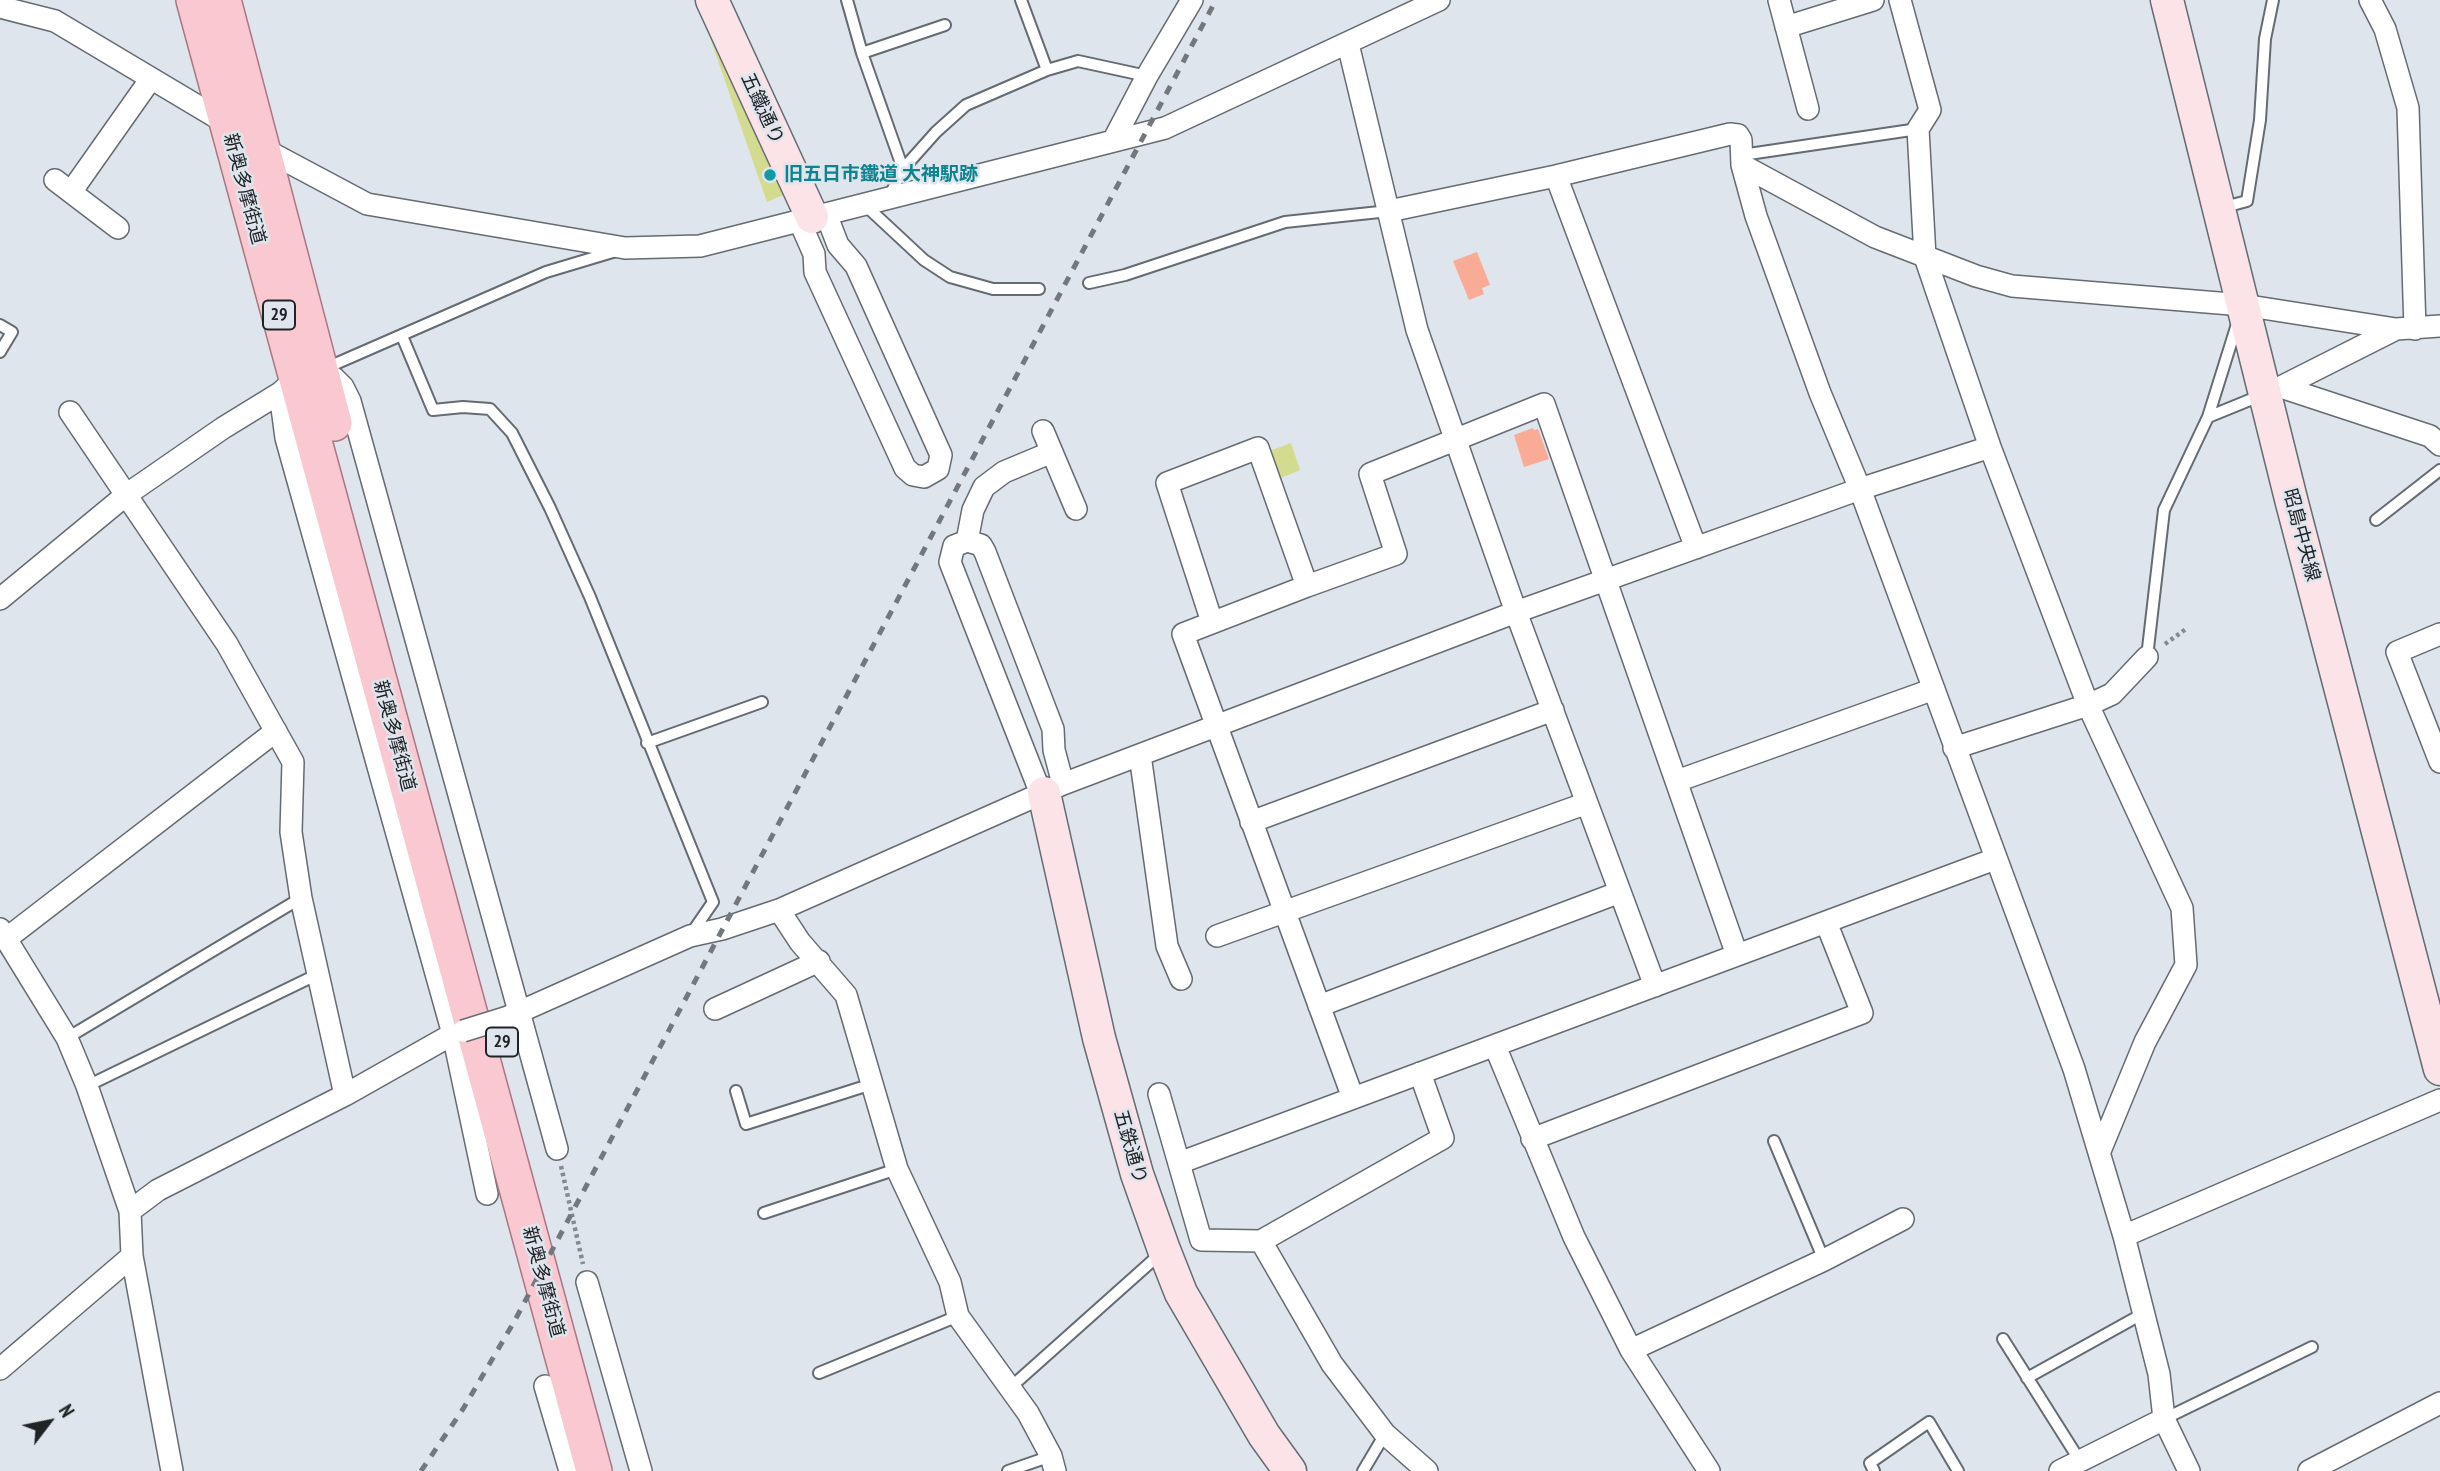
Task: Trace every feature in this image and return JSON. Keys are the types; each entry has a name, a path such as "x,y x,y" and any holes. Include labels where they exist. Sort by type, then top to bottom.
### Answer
{"main road":[{"name":"新奥多摩街道","path":"194,0 299,380 619,1471"},
{"name":"新奥多摩街道","path":"223,0 262,148 299,380 594,1471"}],"street":[{"name":"五鐵通り","path":"712,0 812,217"},
{"path":"1113,141 1147,76 1192,0"},
{"path":"0,7 55,22 150,80 226,122 262,148 367,204 625,248 700,246 1165,128 1439,0"},
{"path":"1779,0 1808,109"},
{"path":"1786,27 1873,0"},
{"path":"1900,0 1930,110 1918,129 1925,257 1990,447 2088,705 2182,908 2186,964 2145,1042 2100,1151"},
{"name":"昭島中央線","path":"2166,0 2243,305 2273,390 2440,1069"},
{"path":"2370,0 2385,29 2408,108 2406,329"},
{"path":"1348,44 1418,330 1516,612 1655,986"},
{"path":"118,228 63,186 150,80"},
{"path":"1389,211 1556,176 1730,134 1738,135 1756,216 2074,1069 2124,1236 2160,1374 2164,1419 2189,1471"},
{"path":"1742,160 1875,236 1976,276 2012,285 2243,305 2406,329 2440,326"},
{"path":"1556,176 1696,548"},
{"path":"812,217 856,266 941,455 938,469 924,477 913,475 905,468 815,272 812,217"},
{"path":"2273,390 2406,329"},
{"path":"0,599 127,495 223,428 299,380 334,378 343,387 350,401 409,610 513,1015 557,1149"},
{"path":"299,380 286,438 458,1032 487,1194"},
{"path":"2273,390 2430,436 2440,445"},
{"path":"1353,1098 1183,635 1396,554 1370,474 1544,404 1737,955"},
{"path":"70,412 227,644 293,762 291,832 301,898 316,975 345,1095"},
{"path":"1043,431 1076,509"},
{"path":"130,1211 158,1190 345,1095 458,1032 513,1015 690,936 722,929 779,910 1049,791 1516,612 1860,489 1990,447"},
{"path":"1212,622 1167,483 1258,448 1307,586"},
{"path":"967,541 973,510 984,487 1004,472 1052,452"},
{"path":"967,541 981,545 985,552 1054,729 1049,791 950,562 954,546 967,541"},
{"path":"2440,634 2397,652 2440,762"},
{"path":"1954,748 2088,705 2112,694 2147,657"},
{"path":"1677,781 1934,689"},
{"path":"1251,822 1553,709"},
{"path":"172,1471 132,1255 130,1211 87,1086 67,1038 3,934 276,731"},
{"path":"1140,755 1167,946 1181,979"},
{"name":"五鉄通り","path":"1049,791 1099,1038 1137,1174 1181,1293 1264,1435 1290,1471"},
{"path":"1217,936 1587,803"},
{"path":"1180,1163 1995,859"},
{"path":"1319,1006 1620,892"},
{"path":"779,910 800,942 846,995 897,1169 950,1282 958,1316 987,1359 1011,1387 1053,1464"},
{"path":"1532,1139 1862,1013 1826,922"},
{"path":"715,1009 819,961"},
{"path":"1495,1045 1574,1237 1631,1350 1709,1471"},
{"path":"1160,1094 1202,1240 1261,1241 1443,1138 1420,1073"},
{"path":"2124,1236 2440,1100"},
{"path":"1631,1350 1824,1260 1903,1219"},
{"path":"1261,1241 1332,1364 1385,1434 1427,1471"},
{"path":"0,1369 132,1255"},
{"path":"587,1282 641,1471"},
{"path":"545,1386 570,1471"},
{"path":"2309,1471 2440,1403"},
{"path":"2070,1466 2164,1419"}],"lane":[{"path":"847,0 862,53 903,169"},
{"path":"1021,0 1047,70"},
{"path":"2219,209 2248,201 2260,120 2265,39 2273,0"},
{"path":"862,53 945,25"},
{"path":"888,200 903,169 965,105 1047,70 1078,61 1147,76"},
{"path":"1742,160 1918,129"},
{"path":"866,205 924,260 950,277 993,289 1039,289"},
{"path":"1089,283 1125,275 1286,222 1389,211"},
{"path":"299,380 546,272 625,248"},
{"path":"2147,657 2164,510 2208,418 2243,305"},
{"path":"0,325 12,332 0,352"},
{"path":"402,336 433,410 463,407 490,409 512,433 551,508 590,597 713,902 690,936"},
{"path":"2208,418 2273,390"},
{"path":"2376,520 2440,470"},
{"path":"648,743 762,702"},
{"path":"67,1038 301,898"},
{"path":"87,1086 316,975"},
{"path":"736,1091 746,1124 872,1084"},
{"path":"1774,1141 1824,1260"},
{"path":"764,1213 897,1169"},
{"path":"1011,1387 1164,1250"},
{"path":"2027,1378 2144,1313"},
{"path":"819,1373 958,1316"},
{"path":"2003,1339 2027,1378 2070,1466"},
{"path":"2164,1419 2312,1347"},
{"path":"1874,1471 1870,1463 1930,1422 1958,1471"},
{"path":"1363,1471 1385,1434"},
{"path":"1008,1471 1053,1464"}],"path":[{"path":"557,1149 587,1282"}],"green space":[{"path":"697,0 790,192 767,202"},
{"path":"1291,443 1300,470 1276,480 1267,452"}],"building":[{"path":"1477,252 1490,285 1482,288 1484,294 1469,300 1453,261"},
{"path":"1533,428 1538,429 1549,459 1524,467 1514,435"}],"railway":[{"path":"421,1471 463,1409 514,1322 1216,0"}],"place":[{"name":"旧五日市鐵道 大神駅跡","path":"770,175"}]}
